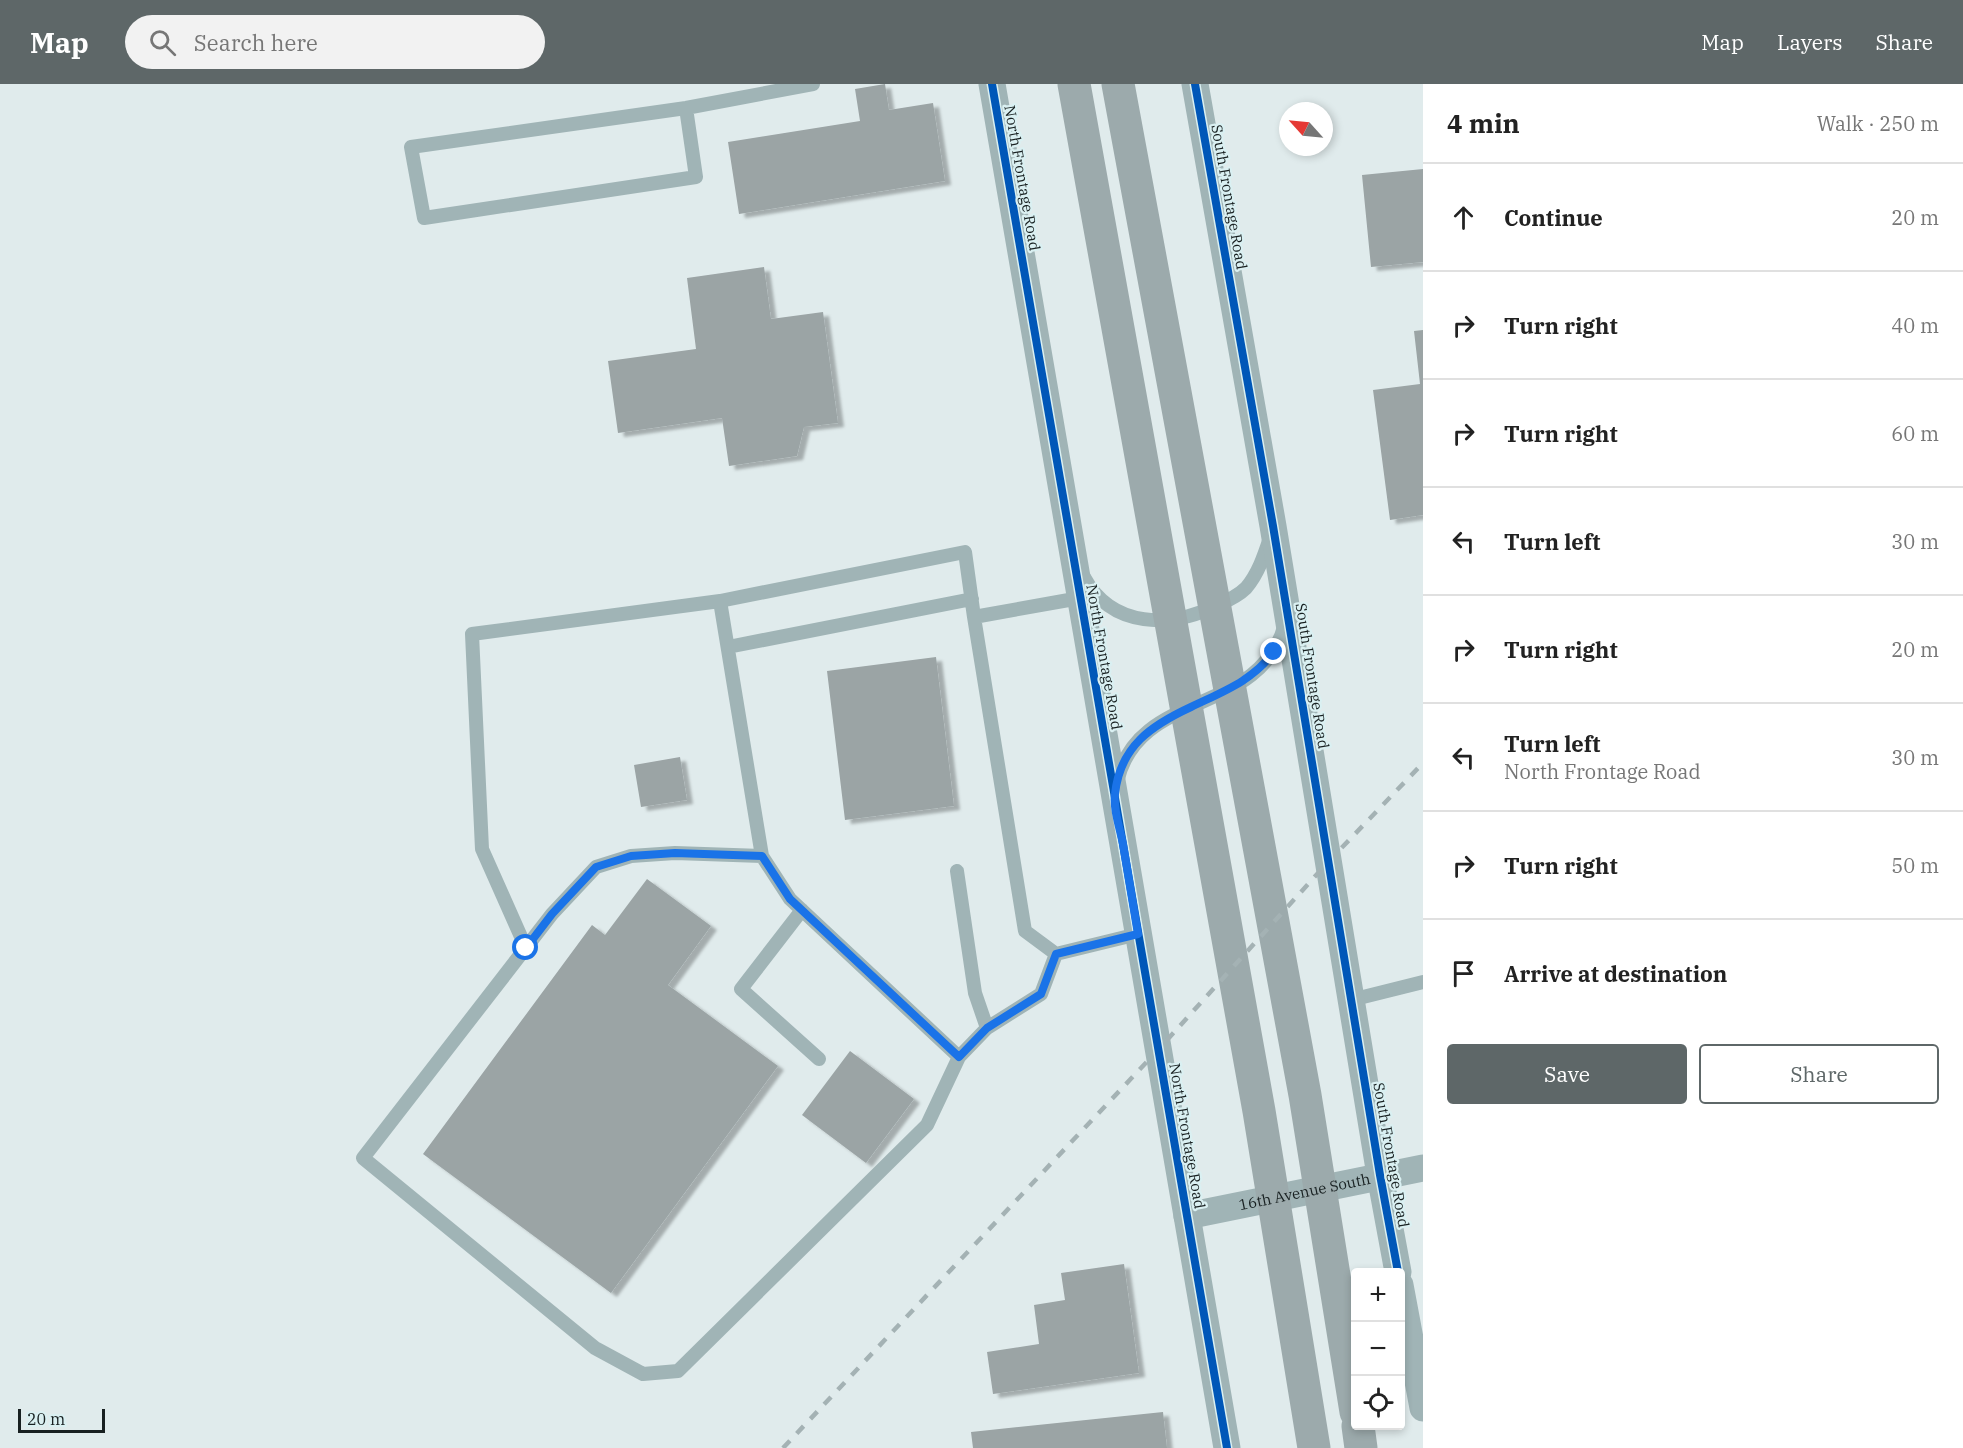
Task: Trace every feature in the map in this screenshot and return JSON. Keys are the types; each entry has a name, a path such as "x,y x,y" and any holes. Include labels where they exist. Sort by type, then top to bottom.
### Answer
{"highway":[{"path":"1074,84 1259,1111 1314,1448"},
{"path":"1118,84 1305,1095 1351,1381"},
{"path":"1359,1430 1361,1448"}],"street":[{"name":"North Frontage Road","path":"992,84 1227,1448"},
{"name":"South Frontage Road","path":"1195,84 1274,526 1397,1268"},
{"name":"16th Avenue South","path":"1187,1216 1423,1168"},
{"path":"1405,1307 1423,1408"}],"lane":[{"path":"686,108 696,177 424,219 411,147 686,108 813,84"},
{"path":"1073,557 1089,587 1108,605 1126,616 1146,620 1179,620 1201,614 1245,589 1263,562 1274,526"},
{"path":"526,948 482,849 472,634 720,601 965,552 1024,931 1056,954 1138,934"},
{"path":"974,617 1080,598"},
{"path":"728,647 972,599"},
{"path":"720,601 762,856 790,899 959,1057"},
{"path":"1114,796 1120,772 1131,750 1145,733 1163,720 1241,683 1263,666 1274,652 1287,612"},
{"path":"762,856 664,854 631,856 596,867 552,914 363,1158 595,1348 643,1374 678,1371 927,1125 959,1057 987,1028 1041,994 1056,954"},
{"path":"957,871 975,993 987,1028"},
{"path":"802,910 741,989 819,1059"},
{"path":"1352,1000 1423,982"}],"building":[{"path":"885,84 889,110 933,103 945,181 739,214 728,142 860,121 855,89"},
{"path":"1423,169 1423,262 1371,267 1362,175"},
{"path":"764,267 771,319 823,312 838,423 804,427 797,456 729,466 722,418 618,433 608,361 696,349 687,278"},
{"path":"1423,330 1423,515 1390,520 1373,390 1420,384 1414,331"},
{"path":"936,657 954,806 845,820 827,671"},
{"path":"680,757 687,800 641,807 634,765"},
{"path":"647,879 711,926 668,985 778,1066 611,1293 423,1154 592,925 605,935"},
{"path":"850,1051 914,1099 866,1163 802,1115"},
{"path":"1124,1264 1139,1373 993,1394 987,1352 1039,1344 1034,1305 1065,1300 1061,1273"},
{"path":"1163,1412 1167,1448 973,1448 971,1432"}],"railway":[{"path":"783,1448 1158,1050 1329,861 1423,763"}],"cycle path":[{"path":"992,84 1227,1448"},
{"path":"1195,84 1273,526 1397,1268"}],"route":[{"path":"526,948 552,914 596,867 631,856 675,853 762,856 790,899 959,1057 987,1028 1041,994 1056,954 1138,934 1114,796 1120,772 1131,750 1145,733 1163,720 1241,683 1263,666 1274,652"}]}
